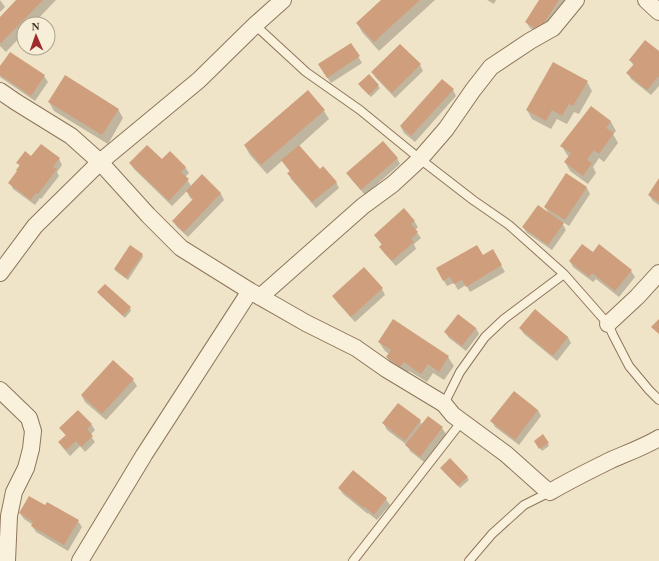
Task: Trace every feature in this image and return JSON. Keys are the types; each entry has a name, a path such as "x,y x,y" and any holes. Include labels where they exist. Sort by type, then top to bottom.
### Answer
{"street":[{"path":"0,274 35,226 100,162 199,80 255,25 283,0"},
{"path":"80,561 144,455 255,294 363,206 393,184 420,159 446,130 473,90 491,67 530,41 553,28 576,0"},
{"path":"646,0 659,12"},
{"path":"0,91 71,136 100,162 148,216 181,248 255,294 356,348 386,369 444,404 453,415 506,454 550,492 561,485 659,438"},
{"path":"608,324 659,273"},
{"path":"0,390 29,418 33,431 31,449 26,468 14,492 8,516 7,561"}],"lane":[{"path":"255,25 306,72 360,110 473,200 509,225 564,274 608,324 629,366 659,400"},
{"path":"444,404 460,372 485,337 504,319 564,274"},
{"path":"353,561 462,421"},
{"path":"469,561 492,534 524,505 550,492"}],"building":[{"path":"16,0 43,0 27,16 16,16 16,28 1,43 0,17"},
{"path":"381,0 420,0 374,42 356,23"},
{"path":"539,0 559,0 539,31 525,22"},
{"path":"645,40 659,51 659,76 647,90 626,73 634,64 629,60"},
{"path":"351,43 360,56 327,78 318,64"},
{"path":"400,44 421,64 392,93 371,72"},
{"path":"10,52 45,75 31,96 0,75 0,66"},
{"path":"553,62 588,81 573,106 569,104 562,116 552,110 546,121 526,110"},
{"path":"369,74 379,85 369,95 358,84"},
{"path":"65,75 119,109 102,135 48,102"},
{"path":"442,79 454,89 411,136 400,126"},
{"path":"308,90 325,110 261,165 244,145"},
{"path":"591,106 611,121 606,128 614,133 599,154 594,150 587,160 592,163 583,176 564,162 571,153 560,146"},
{"path":"383,141 398,158 361,190 346,173"},
{"path":"41,144 60,158 53,167 57,169 38,194 36,193 31,200 8,183 20,165 16,163 25,151 31,156"},
{"path":"147,145 162,159 170,151 186,167 181,172 189,179 169,201 129,163"},
{"path":"299,145 320,169 323,166 337,182 312,202 287,173 290,171 281,160"},
{"path":"566,173 587,187 565,220 544,207"},
{"path":"202,174 221,193 184,232 172,221 193,199 186,191"},
{"path":"659,178 659,202 648,195"},
{"path":"538,205 564,223 548,245 522,227"},
{"path":"404,208 415,221 411,224 418,232 411,239 414,242 392,261 379,247 382,244 374,235"},
{"path":"582,244 593,252 599,244 632,270 615,291 592,273 589,277 569,261"},
{"path":"130,245 143,254 126,278 114,269"},
{"path":"477,245 483,255 493,249 502,265 466,287 462,280 454,284 450,277 443,281 436,268"},
{"path":"364,267 383,288 351,317 332,296"},
{"path":"105,284 131,307 123,316 97,292"},
{"path":"535,309 568,337 553,356 519,328"},
{"path":"458,314 476,328 462,346 444,332"},
{"path":"393,319 449,356 439,372 428,364 421,374 404,362 400,367 386,357 391,350 378,342"},
{"path":"659,319 659,334 651,327"},
{"path":"113,360 134,379 102,414 81,395"},
{"path":"514,391 538,410 515,440 490,421"},
{"path":"398,403 421,420 405,441 382,423"},
{"path":"78,410 92,424 87,429 93,436 81,447 76,441 66,450 58,442 66,435 59,428"},
{"path":"428,416 443,427 420,457 405,445"},
{"path":"543,434 549,443 539,449 534,441"},
{"path":"450,458 468,477 458,486 440,468"},
{"path":"353,470 387,498 374,515 338,488"},
{"path":"29,496 45,505 47,502 79,520 64,545 31,526 33,522 19,513"}]}
